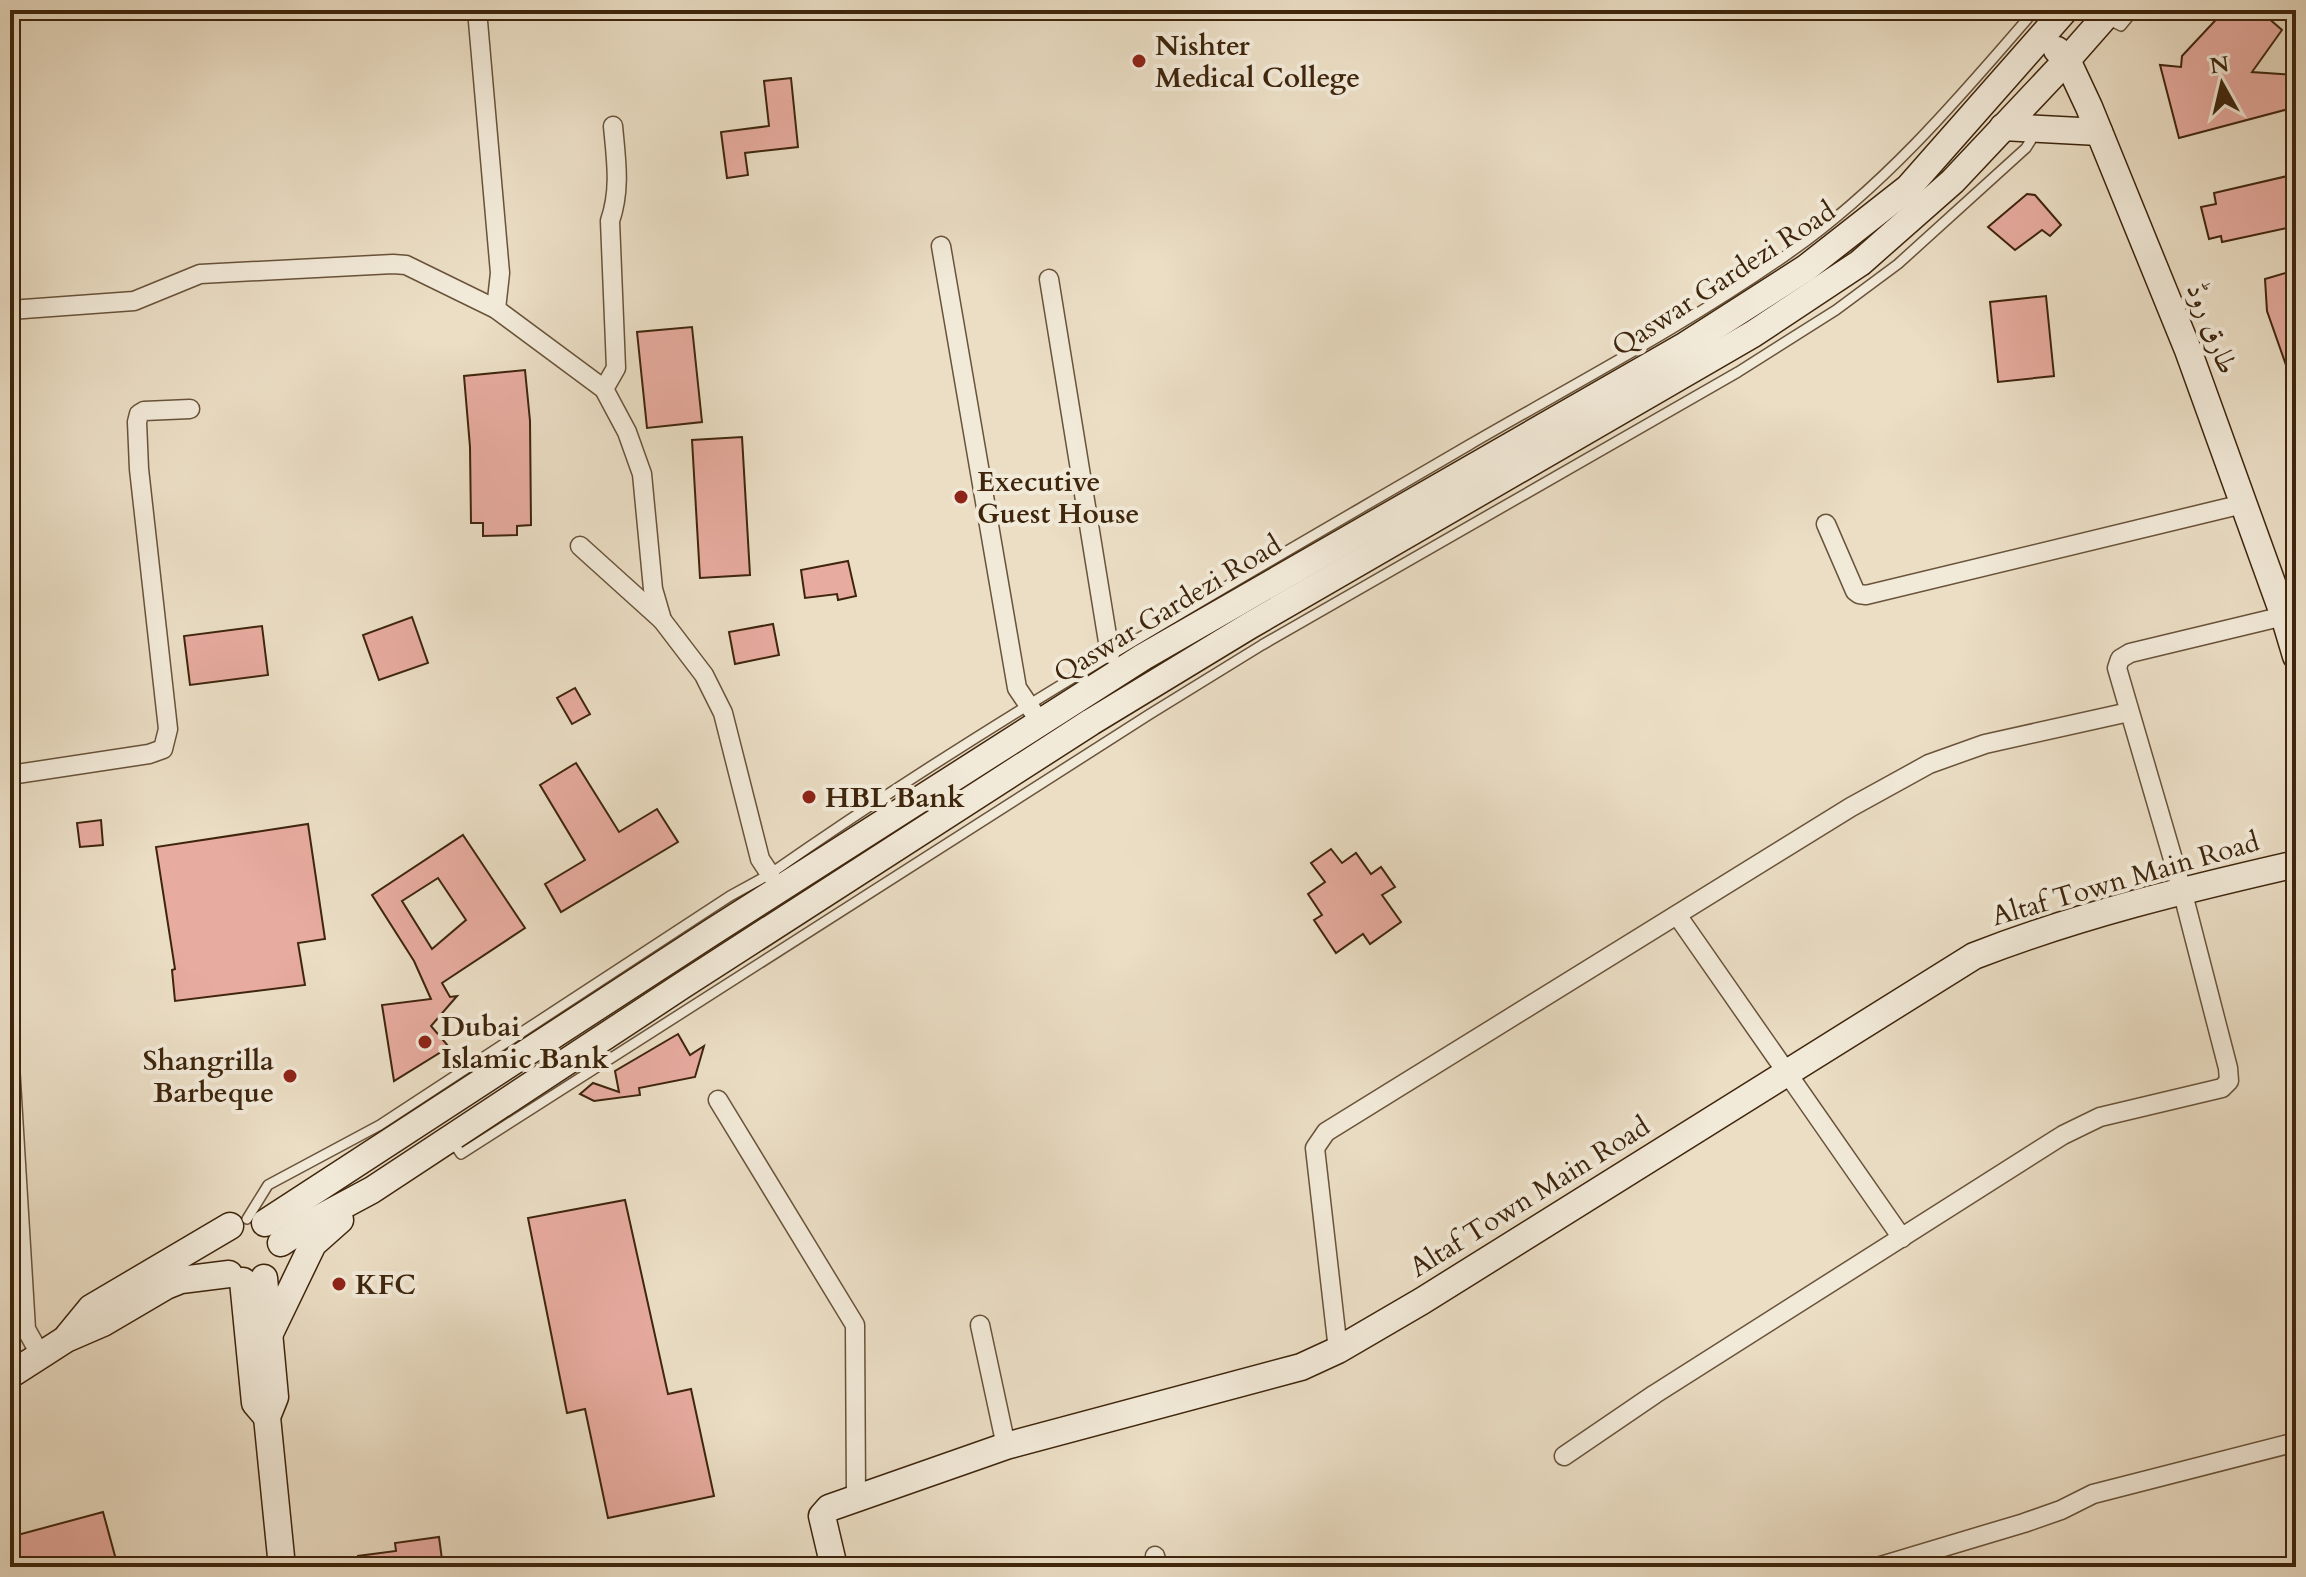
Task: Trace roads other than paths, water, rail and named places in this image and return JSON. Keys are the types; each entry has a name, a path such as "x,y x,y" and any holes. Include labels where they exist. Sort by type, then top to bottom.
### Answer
{"main road":[{"name":"Qaswar Gardezi Road","path":"66,1339 91,1308 256,1228 806,860 1033,713 1143,657 1686,345 1806,268 1908,188 2065,10"},
{"path":"282,1567 267,1417 275,1397 269,1335 245,1278 222,1265 219,1255 223,1234 316,1220 372,1190 1099,732 1753,334 1860,263 1953,181 2108,14"},
{"name":"طارق روڈ","path":"2043,36 2067,60 2099,132 2188,350 2296,655"},
{"path":"2003,127 2099,132"},
{"name":"Altaf Town Main Road","path":"834,1567 822,1516 829,1508 1006,1446 1301,1367 1338,1350 1436,1293 1974,956 2037,931 2182,890 2296,864"},
{"path":"269,1335 287,1292 313,1244 372,1190"},
{"path":"245,1278 271,1274 280,1260 256,1228"},
{"name":"Qaswar Gardezi Road","path":"10,1375 66,1339 103,1323 166,1286 181,1280 245,1278"},
{"path":"245,1278 255,1403 267,1417"}],"street":[{"path":"477,10 500,273 496,309"},
{"path":"604,389 616,368 610,221 618,181 613,126"},
{"path":"941,246 1017,688 1033,713"},
{"path":"10,310 134,301 200,274 406,265 496,309 604,389 627,432 642,474 653,589 662,620"},
{"path":"1049,279 1110,654"},
{"path":"10,775 149,754 163,749 168,729 139,469 137,422 139,414 144,411 190,409"},
{"path":"1826,524 1855,591 1866,595 2243,504"},
{"path":"580,546 662,620 704,675 723,713 760,859 770,874"},
{"path":"1564,1456 1655,1394 2063,1135 2100,1117 2222,1088 2229,1081 2182,890 2117,668 2120,659 2130,653 2284,616"},
{"path":"1338,1350 1315,1148 1320,1138 1851,807 1929,764 1985,744 2129,712"},
{"path":"1677,915 1902,1238"},
{"path":"10,1065 26,1329 41,1356"},
{"path":"718,1100 855,1325 856,1498"},
{"path":"980,1325 1006,1446"},
{"path":"1877,1567 2024,1523 2093,1494 2296,1442"}],"lane":[{"path":"1033,713 1110,654 1691,315 1789,254 1884,173 1972,83 2035,10"},
{"path":"2108,14 2121,26 2134,10"},
{"path":"1256,636 1738,372 1836,310 1898,264 2015,159 2031,140 2031,129"},
{"path":"1884,173 1908,188"},
{"path":"256,1228 268,1185 380,1125 730,896 770,874 806,860"}],"place":[{"name":"Nishter Medical College","path":"1139,61"},
{"name":"Executive Guest House","path":"961,497"},
{"name":"HBL Bank","path":"809,797"},
{"name":"Dubai Islamic Bank","path":"425,1042"},
{"name":"Shangrilla Barbeque","path":"290,1076"},
{"name":"KFC","path":"339,1284"}]}
